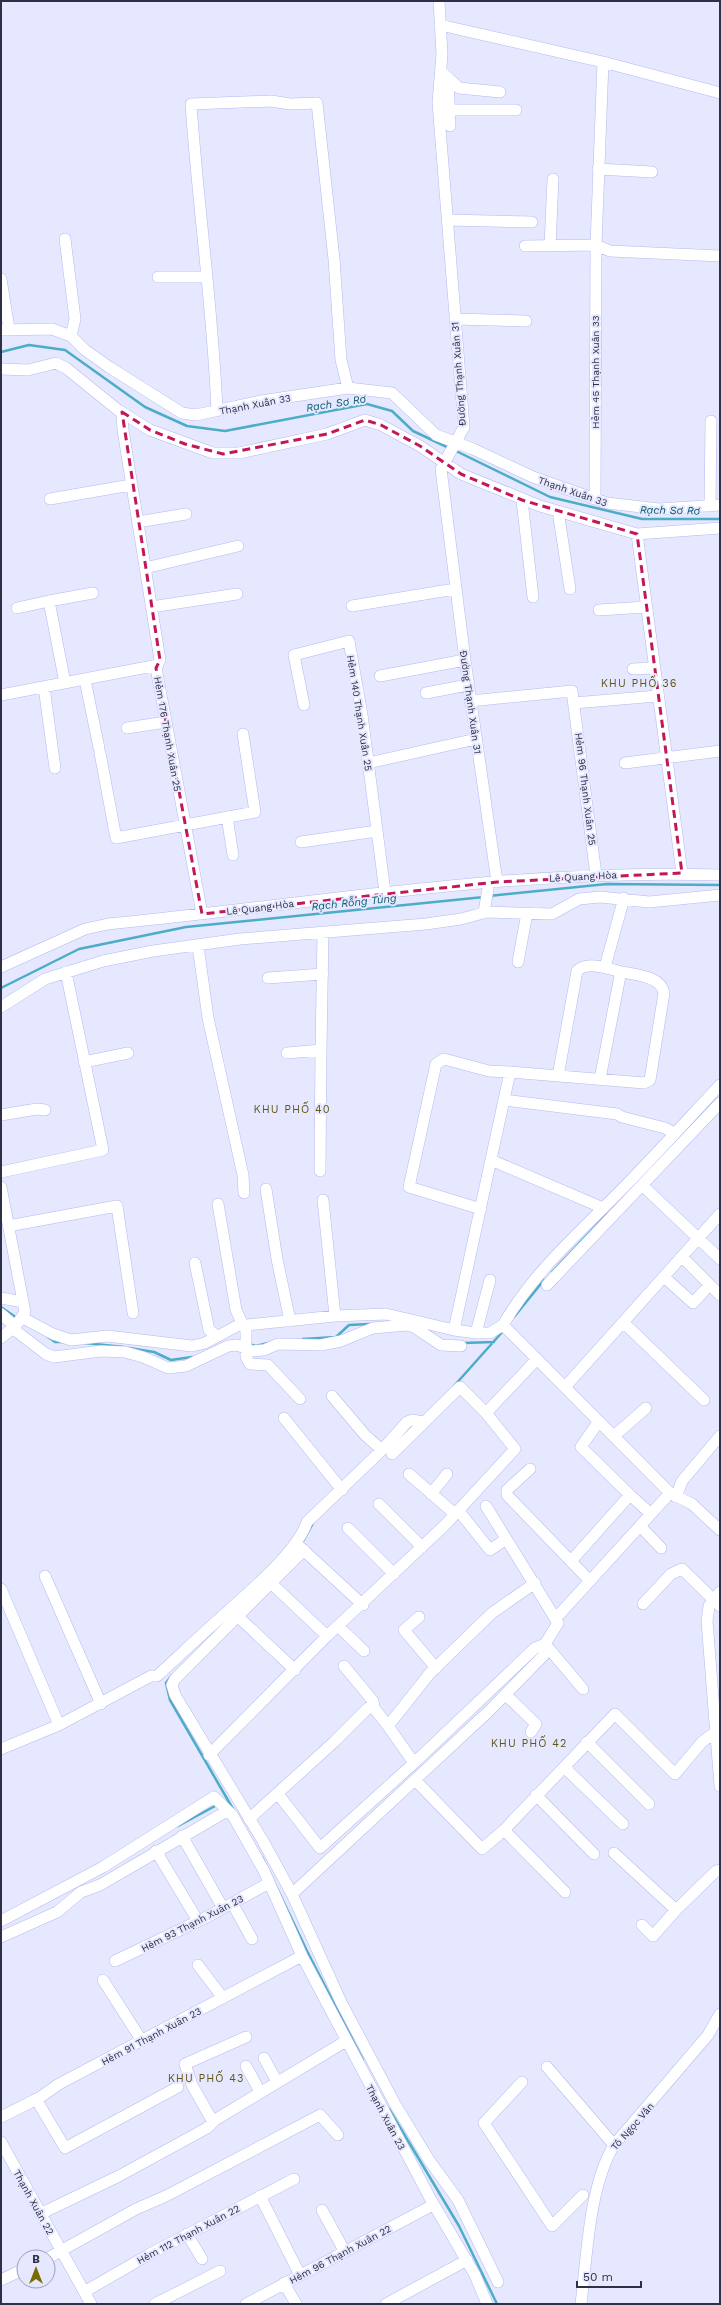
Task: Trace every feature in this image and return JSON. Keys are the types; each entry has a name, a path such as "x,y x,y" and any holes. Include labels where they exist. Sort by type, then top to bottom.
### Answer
{"street":[{"name":"Đường Thạnh Xuân 31","path":"439,1 445,74 438,103 464,427 441,469 455,588 476,739 492,885 485,909"},
{"path":"440,25 602,62 720,93"},
{"name":"Hẻm 45 Thạnh Xuân 33","path":"595,499 596,245 602,62"},
{"path":"445,74 459,88 500,92"},
{"path":"445,74 450,110 450,126"},
{"path":"217,411 215,354 196,181 191,104 271,101 290,104 317,103 334,259 341,360 348,388"},
{"path":"450,110 516,110"},
{"path":"598,169 652,172"},
{"path":"550,246 553,179"},
{"path":"448,220 532,222"},
{"path":"65,239 75,319 71,336"},
{"path":"525,246 596,245 610,251 720,256"},
{"path":"158,277 206,278"},
{"path":"1,279 5,329"},
{"path":"455,319 526,321"},
{"name":"Thạnh Xuân 33","path":"5,329 52,329 71,336 85,350 109,367 182,414 196,415 261,401 348,388 392,393 436,435 533,477 595,499 607,503 660,509 715,505"},
{"path":"1,369 28,370 56,363 66,368 122,412 150,430 185,444 223,454 239,453 327,434 365,420 381,425 420,446 461,474 522,500 558,511 637,534 720,528"},
{"name":"Hẻm 176 Thạnh Xuân 25","path":"122,412 160,660 156,668 202,914"},
{"path":"711,421 715,505"},
{"path":"50,500 132,485"},
{"path":"522,500 533,597"},
{"path":"558,511 570,589"},
{"path":"138,522 186,514"},
{"path":"637,534 653,668 682,874"},
{"path":"145,568 238,546"},
{"path":"352,606 455,588"},
{"path":"17,608 93,593"},
{"path":"151,607 237,594"},
{"path":"49,601 65,683"},
{"path":"599,610 646,607"},
{"name":"Hẻm 140 Thạnh Xuân 25","path":"304,705 294,655 349,641 368,763 385,892"},
{"path":"380,676 465,660"},
{"path":"1,696 158,665"},
{"path":"633,669 653,668"},
{"path":"85,680 116,838 255,812 243,734"},
{"path":"426,693 468,685"},
{"path":"44,688 55,768"},
{"path":"470,701 572,691 574,704 657,696"},
{"name":"Hẻm 96 Thạnh Xuân 25","path":"574,704 596,876"},
{"path":"127,728 166,722"},
{"path":"368,763 476,739"},
{"path":"625,764 720,751"},
{"path":"227,817 233,855"},
{"path":"301,842 377,831"},
{"name":"Lê Quang Hòa","path":"1,967 93,927 108,924 385,892 596,876 682,874 720,875"},
{"path":"1,1007 45,979 103,961 153,951 240,939 426,924 461,919 485,909 552,914 579,899 600,896 649,902 720,895"},
{"path":"605,967 624,898"},
{"path":"518,962 527,913"},
{"path":"320,1171 323,932"},
{"path":"198,946 208,1018 243,1175 244,1193"},
{"path":"481,1209 409,1187 436,1064 444,1059 489,1071 644,1083 650,1080 652,1073 664,993 663,986 657,980 605,967 585,966 577,971 558,1076"},
{"path":"600,1079 620,976 618,971"},
{"path":"1,1172 103,1150 66,972"},
{"path":"268,978 323,974"},
{"path":"287,1053 321,1050"},
{"path":"84,1062 128,1053"},
{"path":"454,1330 510,1072"},
{"path":"547,1285 609,1208 674,1133 720,1084"},
{"path":"504,1100 617,1114 622,1117 665,1128 674,1133"},
{"path":"506,1328 512,1309 547,1266 609,1208 642,1185 720,1103"},
{"path":"1,1115 37,1109 45,1110"},
{"path":"491,1160 609,1208"},
{"path":"642,1185 720,1259"},
{"path":"1,1187 6,1224 24,1312 17,1324 1,1338"},
{"path":"266,1190 277,1259 290,1321"},
{"path":"323,1200 335,1316"},
{"path":"218,1204 236,1310 245,1327 246,1357 250,1364 268,1365 300,1399"},
{"path":"6,1224 117,1206 133,1313"},
{"path":"565,1387 624,1323 698,1238 718,1220"},
{"path":"682,1257 720,1295"},
{"path":"195,1263 209,1330 217,1336"},
{"path":"664,1277 693,1303 704,1291"},
{"path":"476,1333 490,1280"},
{"path":"1,1298 23,1302"},
{"path":"1,1314 17,1324 46,1354 54,1357 102,1351 124,1352 143,1357 168,1368 186,1366 228,1346 237,1345 246,1348 264,1350 278,1344 293,1342 321,1345 341,1340 372,1328 407,1325 414,1327 441,1345 461,1346"},
{"path":"17,1324 71,1340 107,1336 192,1346 245,1327 335,1316 386,1314 454,1330 476,1333 490,1333 506,1328"},
{"path":"624,1323 704,1400"},
{"path":"506,1328 673,1495 692,1504 720,1530"},
{"path":"486,1413 537,1359"},
{"path":"1,1749 59,1725 101,1704 151,1676 157,1676 272,1584 300,1546 307,1522 387,1452 407,1422 419,1421 460,1387 486,1413 515,1449 457,1512 363,1605 327,1636 295,1670 209,1755"},
{"path":"332,1396 365,1434 387,1452"},
{"path":"614,1436 646,1408"},
{"path":"284,1418 342,1490"},
{"path":"599,1421 581,1447 651,1514"},
{"path":"556,1618 590,1581 650,1537 651,1514 673,1495 682,1481 720,1436"},
{"path":"530,1469 507,1490 507,1495 590,1581"},
{"path":"409,1474 431,1494 457,1512 490,1550 506,1539"},
{"path":"431,1494 447,1474"},
{"path":"571,1561 630,1495"},
{"path":"380,1504 422,1546"},
{"path":"292,1894 506,1695 544,1655 545,1644 558,1622 486,1506"},
{"path":"348,1528 394,1574"},
{"path":"300,1546 363,1605"},
{"path":"300,1546 264,1577 176,1679 172,1685 174,1696 249,1819 292,1894 341,2002 395,2104 430,2160 458,2200 498,2282"},
{"path":"643,1604 671,1574 682,1569 718,1599 709,1606 707,1621 717,1731 720,1786"},
{"path":"45,1576 101,1704"},
{"path":"272,1584 327,1636"},
{"path":"388,1726 436,1668 492,1613 535,1584"},
{"path":"1,1589 59,1725"},
{"path":"234,1613 295,1670"},
{"path":"419,1617 404,1630 436,1668"},
{"path":"339,1627 364,1651"},
{"path":"545,1644 583,1689"},
{"path":"278,1794 320,1848 414,1763 536,1648 545,1644"},
{"path":"344,1666 373,1701 374,1708 414,1763"},
{"path":"506,1695 536,1724 531,1732"},
{"path":"249,1819 278,1794 368,1708 374,1708"},
{"path":"415,1780 482,1849 504,1830 536,1795 565,1768 587,1742 615,1714 675,1774 702,1742 717,1731"},
{"path":"587,1742 648,1804"},
{"path":"565,1768 623,1824"},
{"path":"536,1795 594,1854"},
{"name":"Thạnh Xuân 23","path":"1,1921 103,1867 214,1797 233,1816 264,1871 302,1956 433,2205 475,2275 487,2304"},
{"path":"1,1937 57,1912 81,1892 100,1885 227,1811"},
{"path":"504,1830 565,1892"},
{"path":"182,1836 228,1906 252,1938"},
{"path":"156,1851 198,1921"},
{"path":"614,1853 676,1910"},
{"path":"642,1925 653,1936 676,1910 716,1871 720,1870"},
{"name":"Hẻm 93 Thạnh Xuân 23","path":"115,1961 228,1906 269,1883"},
{"name":"Hẻm 91 Thạnh Xuân 23","path":"1,2117 36,2099 59,2084 302,1956"},
{"path":"198,1964 223,1998"},
{"path":"103,1980 142,2041"},
{"name":"Tô Ngọc Vân","path":"581,2304 600,2173 614,2145 708,2036 720,2014"},
{"path":"213,2122 192,2085 185,2064 246,2037"},
{"path":"40,2214 119,2176 207,2128 213,2122 260,2092 346,2041"},
{"path":"264,2058 277,2082"},
{"path":"246,2066 260,2092"},
{"path":"547,2067 614,2145"},
{"path":"522,2082 484,2123 552,2226 583,2195"},
{"path":"36,2099 65,2148 178,2088"},
{"path":"56,2254 136,2209 166,2196 320,2115 338,2135"},
{"name":"Thạnh Xuân 22","path":"1,2142 91,2304"},
{"name":"Hẻm 112 Thạnh Xuân 22","path":"84,2292 187,2234 294,2179"},
{"path":"260,2196 300,2275"},
{"name":"Hẻm 96 Thạnh Xuân 22","path":"246,2304 433,2205"},
{"path":"322,2210 345,2252"},
{"path":"187,2234 202,2259"},
{"path":"386,2304 467,2260"},
{"path":"155,2304 220,2271"},
{"path":"1,2280 16,2273"},
{"path":"284,2283 296,2304"}],"highlighted area":[{"path":"122,412 150,430 185,444 223,454 327,434 365,420 381,425 420,446 461,474 522,500 637,534 682,873 497,882 202,914 156,668 160,660"}],"waterway":[{"name":"Rạch Sơ Rơ","path":"1,352 29,345 65,350 145,407 187,426 225,431 367,404 392,411 413,431 449,448"},
{"name":"Rạch Sơ Rơ","path":"454,450 550,497 642,519 720,519"},
{"name":"Rạch Rỗng Tùng","path":"489,896 607,884 720,885"},
{"name":"Rạch Rỗng Tùng","path":"1,988 79,949 186,927 484,897"},
{"path":"552,1272 607,1214"},
{"path":"514,1317 544,1280"},
{"path":"1,1307 17,1318"},
{"path":"303,1339 336,1337 349,1325 369,1324"},
{"path":"454,1386 504,1330"},
{"path":"48,1337 55,1342 62,1342"},
{"path":"463,1343 494,1342"},
{"path":"85,1343 124,1347"},
{"path":"249,1344 256,1346 268,1343"},
{"path":"129,1348 154,1352 171,1360 192,1357"},
{"path":"302,1543 313,1523"},
{"path":"172,1675 166,1683 170,1700 233,1809"},
{"path":"178,1826 217,1805"},
{"path":"262,1857 307,1951 363,2060"},
{"path":"389,2109 459,2226 497,2304"}],"district":[{"name":"KHU PHỐ 36","path":"639,683"},
{"name":"KHU PHỐ 40","path":"292,1109"},
{"name":"KHU PHỐ 42","path":"529,1743"},
{"name":"KHU PHỐ 43","path":"206,2078"}]}
